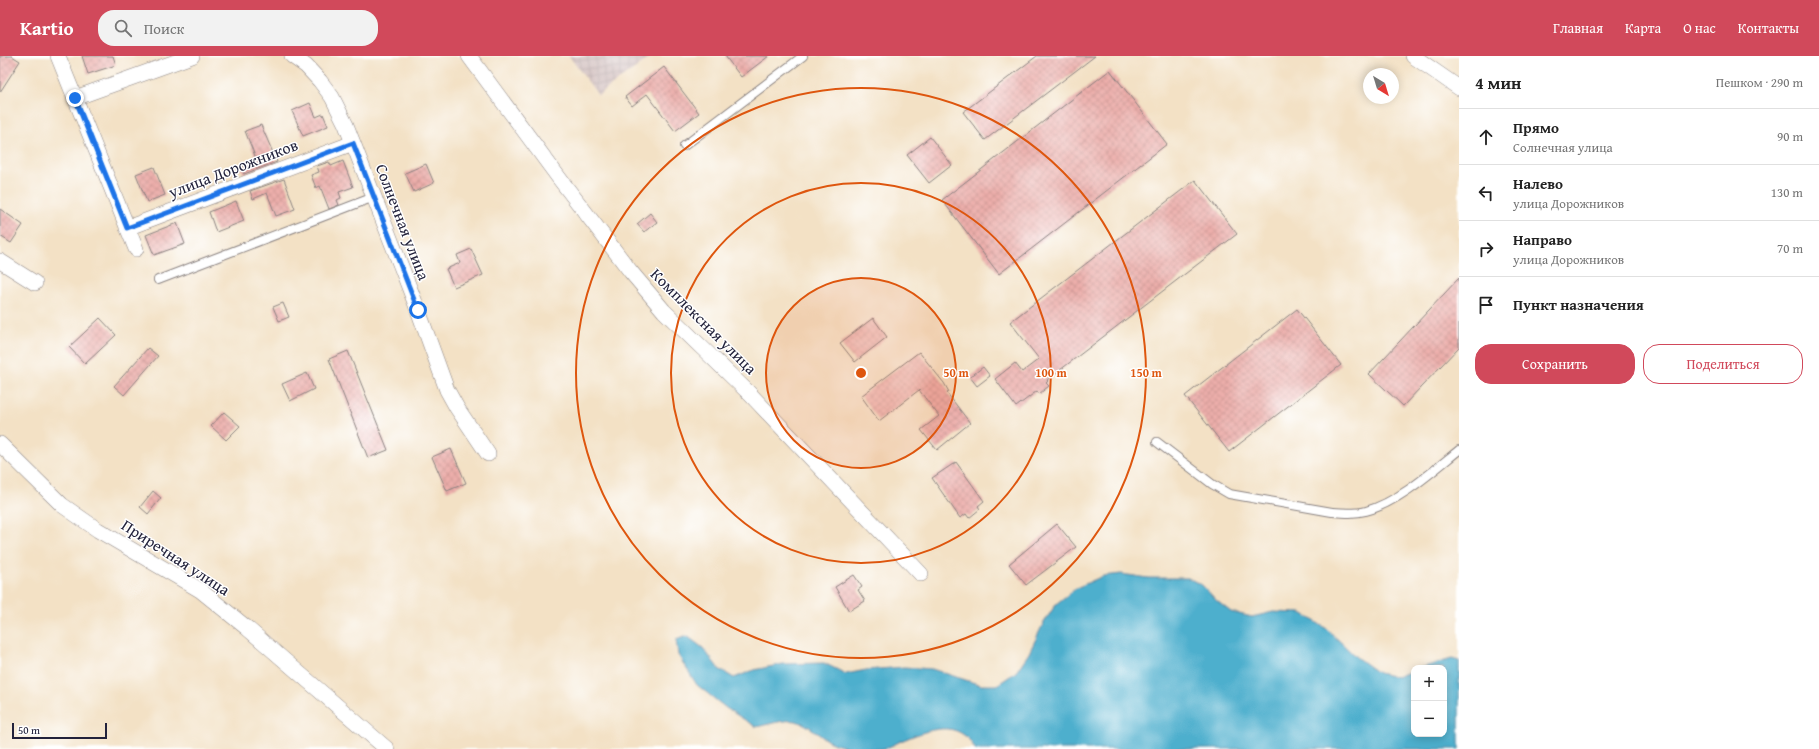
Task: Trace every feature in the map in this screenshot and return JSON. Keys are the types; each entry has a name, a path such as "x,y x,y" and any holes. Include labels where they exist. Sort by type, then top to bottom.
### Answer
{"street":[{"path":"58,56 136,249"},
{"path":"75,98 192,56"},
{"name":"Солнечная улица","path":"292,56 306,66 332,97 353,143 447,390 457,408 488,454"},
{"name":"Комплексная улица","path":"469,56 631,272 664,311 749,393 921,574"},
{"path":"1413,56 1459,88"},
{"name":"улица Дорожников","path":"127,228 353,143"},
{"path":"0,261 35,283"},
{"name":"Приречная улица","path":"0,444 62,505 98,530 200,590 248,628 387,749"}],"lane":[{"path":"684,146 804,56"},
{"path":"158,280 374,197"},
{"path":"1157,442 1212,484 1230,494 1349,514 1366,511 1380,506 1431,473 1459,450"}],"shaded area":[{"path":"569,56 652,56 598,95"}],"water":[{"path":"1121,574 1149,578 1188,578 1202,585 1217,601 1231,612 1252,617 1273,612 1302,613 1327,629 1356,657 1378,673 1397,677 1411,671 1411,737 1447,737 1447,665 1431,665 1452,659 1459,661 1459,749 975,749 968,739 960,733 942,729 921,733 881,749 854,748 834,744 800,722 781,721 756,727 726,708 697,685 678,655 676,640 687,636 703,648 719,669 734,678 754,670 783,664 824,663 846,674 866,670 904,667 932,669 981,685 997,685 1016,672 1029,653 1043,624 1056,604 1076,588 1103,576"}],"building":[{"path":"0,56 12,56 20,61 0,92"},
{"path":"82,56 113,56 116,65 88,74"},
{"path":"725,56 769,56 741,77"},
{"path":"1037,56 1095,56 985,140 963,112"},
{"path":"664,67 699,113 675,131 647,94 632,106 625,97"},
{"path":"1110,70 1167,144 999,274 942,200"},
{"path":"310,103 316,117 323,114 328,126 303,136 292,111"},
{"path":"261,125 277,162 244,174 241,167 257,161 245,131"},
{"path":"930,137 952,165 929,183 907,155"},
{"path":"343,161 353,187 339,192 341,198 337,200 339,205 329,209 320,186 316,188 311,175 319,172 317,166 329,162 331,166"},
{"path":"426,164 434,183 414,192 405,173"},
{"path":"154,167 165,195 147,202 136,174"},
{"path":"284,179 295,209 276,216 267,193 253,199 250,191"},
{"path":"1195,180 1237,234 1047,380 1048,381 1046,383 1049,386 1039,394 1037,391 1016,407 995,379 1015,363 1022,372 1039,359 1010,322"},
{"path":"236,201 244,221 216,232 209,212"},
{"path":"0,209 23,225 11,243 0,236"},
{"path":"650,213 657,222 644,232 637,224"},
{"path":"177,223 185,244 154,255 146,235"},
{"path":"471,249 483,275 454,287 446,269 460,263 457,255"},
{"path":"1459,278 1459,347 1403,406 1369,374"},
{"path":"283,303 289,317 279,321 273,307"},
{"path":"1297,309 1341,365 1229,452 1185,396"},
{"path":"100,318 116,335 85,364 69,347"},
{"path":"873,318 887,337 855,362 840,343"},
{"path":"148,348 158,356 124,395 114,386"},
{"path":"348,351 388,450 368,458 329,359"},
{"path":"919,352 944,383 949,392 947,393 970,423 937,450 921,430 939,416 919,390 879,421 861,396"},
{"path":"983,367 990,376 977,386 970,377"},
{"path":"307,373 314,389 290,401 282,384"},
{"path":"224,412 240,426 226,440 211,426"},
{"path":"451,449 466,483 447,491 432,457"},
{"path":"956,462 984,501 978,506 980,509 969,518 966,514 960,518 932,478"},
{"path":"153,491 161,498 148,514 140,507"},
{"path":"1057,524 1076,547 1026,585 1009,564"},
{"path":"854,575 862,587 858,590 865,601 849,611 835,587"}],"route":[{"path":"75,98 127,228 353,143 418,310"}]}
